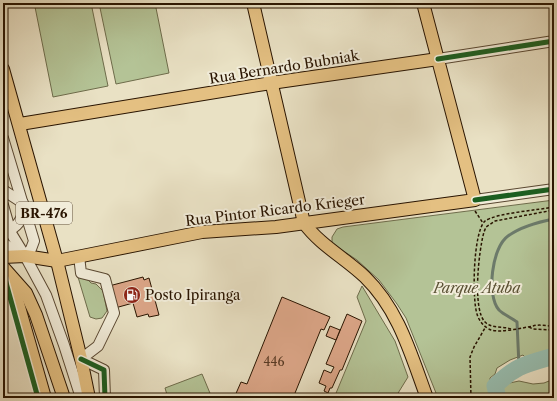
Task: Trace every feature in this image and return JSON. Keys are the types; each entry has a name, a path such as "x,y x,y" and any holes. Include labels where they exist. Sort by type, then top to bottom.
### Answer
{"main road":[{"path":"253,3 304,223 319,240 365,276 383,297 400,324 427,398"},
{"path":"423,3 472,200"},
{"name":"Rua Bernardo Bubniak","path":"20,124 271,83 438,59"},
{"name":"BR-476","path":"3,69 20,124 57,261"},
{"name":"Rua Pintor Ricardo Krieger","path":"3,257 25,256 57,261 202,232 276,227 472,200"},
{"path":"57,261 81,359 88,398"},
{"path":"6,271 44,398"},
{"path":"6,271 26,293 36,315 64,398"}],"street":[{"name":"Rua Bernardo Bubniak","path":"438,59 554,41"},
{"path":"3,95 14,106"},
{"path":"3,138 34,241 32,248 25,256"},
{"name":"Rua Pintor Ricardo Krieger","path":"472,200 554,189"},
{"path":"3,190 23,203 24,211 22,218 17,225 7,231"},
{"path":"3,205 7,231"},
{"path":"3,220 7,231 25,256 46,296 81,398"},
{"path":"3,243 25,256"},
{"path":"79,256 81,273 105,279 114,314 98,346 81,359 104,370 105,398"},
{"path":"64,345 74,398"}],"path":[{"path":"472,200 483,223 477,245 474,295 480,322 490,330 496,331 507,331 533,325 554,326"},
{"path":"483,223 491,218 502,215 554,207"},
{"path":"511,329 490,326 484,322 480,314 477,288 478,267 484,232 486,227 495,221 554,210"},
{"path":"471,398 470,357 486,327"},
{"path":"528,327 533,329 554,330"}],"green space":[{"path":"55,3 91,3 108,86 53,97 35,7"},
{"path":"99,3 155,3 169,73 116,84"},
{"name":"Parque Atuba","path":"554,200 554,349 535,359 526,358 523,355 510,360 497,368 495,374 490,378 490,382 495,379 505,384 519,381 533,384 544,383 554,379 554,398 438,398 406,318 397,304 379,280 357,260 336,246 332,242 332,237 337,229 343,227"},
{"path":"78,277 96,284 103,291 107,311 102,318 96,319 90,317"},
{"path":"362,286 395,341 408,377 395,398 334,398 366,321 357,297"},
{"path":"202,374 212,398 168,398 165,388"}],"building":[{"name":"Posto Ipiranga","path":"143,277 144,280 149,278 159,315 149,317 148,314 137,317 133,303 115,308 109,286"},
{"path":"282,297 330,317 324,330 321,329 293,398 234,398 241,382 247,384"},
{"path":"347,314 362,321 342,370 340,370 332,388 330,388 328,393 324,391 326,386 319,383 324,370 331,373 334,367 326,364"},
{"path":"330,326 340,330 336,340 326,336"}],"waterway":[{"path":"519,366 517,322 499,310 495,303 492,283 495,260 502,242 508,236 530,225 554,219"},
{"path":"498,398 495,386 502,379 522,366 554,356"}],"cycle path":[{"path":"438,59 554,41"},
{"path":"475,200 554,189"},
{"path":"3,275 38,398"},
{"path":"81,359 104,370 105,398"}],"place":[{"name":"Posto Ipiranga","path":"132,295"}]}
